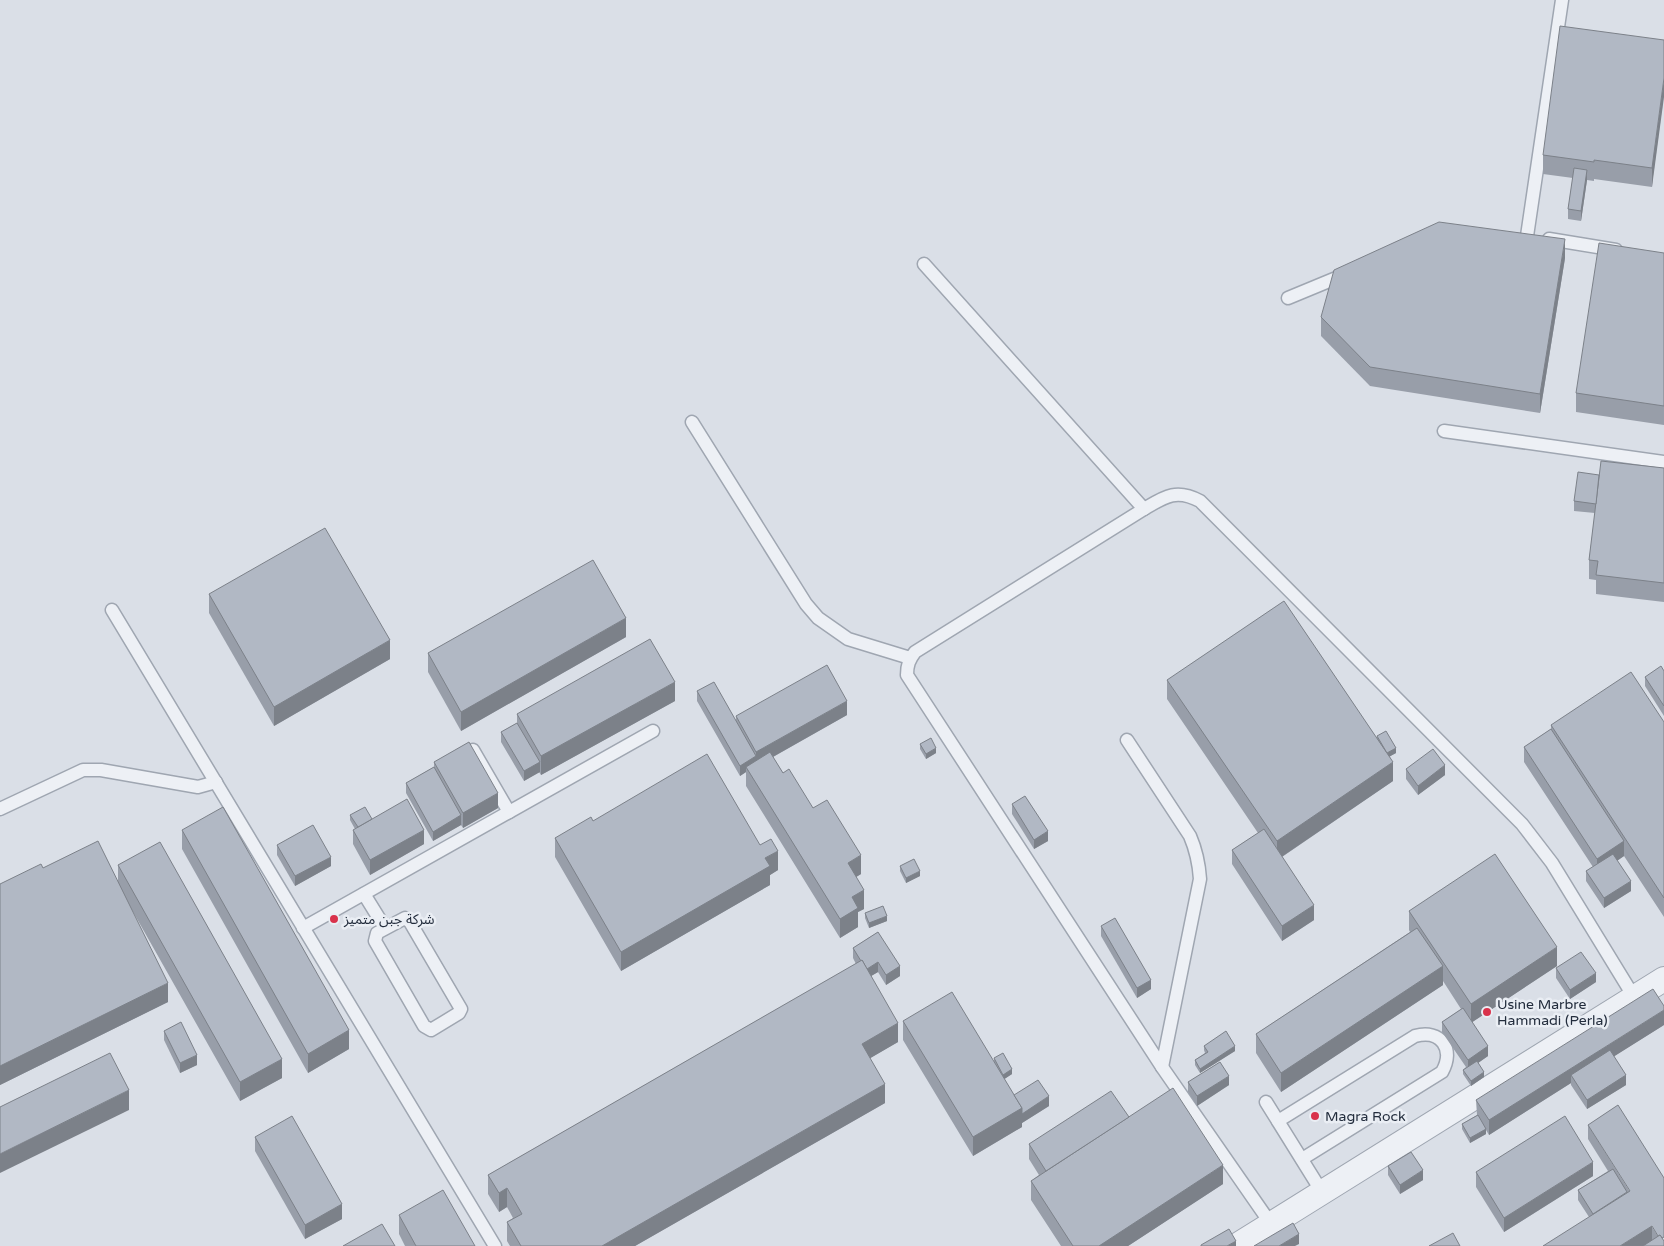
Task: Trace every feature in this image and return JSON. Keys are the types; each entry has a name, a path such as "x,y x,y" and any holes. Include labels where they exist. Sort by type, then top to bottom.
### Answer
{"street":[{"path":"1236,1246 1664,979"}],"lane":[{"path":"1562,0 1523,235 1625,252"},
{"path":"924,264 1144,509"},
{"path":"1288,298 1362,267"},
{"path":"692,422 806,604 818,618 848,639 910,658"},
{"path":"1444,431 1664,462"},
{"path":"1271,1224 1162,1067 911,683 907,667 910,658 915,652 1163,498 1182,494 1191,497 1200,502 1522,824 1552,863 1634,997"},
{"path":"112,610 495,1246"},
{"path":"304,928 653,731"},
{"path":"1127,740 1190,836 1199,865 1200,879 1162,1067"},
{"path":"470,746 509,812"},
{"path":"0,810 74,773 91,769 198,788 216,782"},
{"path":"364,894 385,928"},
{"path":"405,918 410,922 460,1006 459,1013 431,1030 424,1026 376,944 377,933 385,928 405,918"},
{"path":"1278,1121 1415,1036 1425,1033 1435,1036 1444,1042 1448,1052 1447,1063 1442,1072 1302,1159"},
{"path":"1266,1102 1322,1192"}],"building":[{"path":"1560,26 1664,40 1664,78 1652,168 1543,155"},
{"path":"1574,168 1587,170 1581,211 1568,209"},
{"path":"1439,222 1565,239 1540,394 1370,367 1321,317 1334,270"},
{"path":"1599,243 1664,253 1664,406 1576,393"},
{"path":"1601,461 1664,468 1664,583 1596,575 1598,561 1589,560"},
{"path":"1578,472 1599,475 1596,504 1574,501"},
{"path":"325,528 390,640 274,707 209,594"},
{"path":"593,560 626,618 461,712 428,653"},
{"path":"1284,601 1393,762 1277,841 1167,680"},
{"path":"650,639 675,682 541,756 517,714"},
{"path":"827,665 847,701 756,752 736,716"},
{"path":"1661,666 1664,671 1664,706 1645,677"},
{"path":"1631,672 1664,722 1664,898 1551,725"},
{"path":"714,682 756,756 740,766 697,691"},
{"path":"517,723 540,762 524,771 501,732"},
{"path":"1551,729 1624,841 1597,859 1524,747"},
{"path":"1386,731 1396,748 1387,753 1377,736"},
{"path":"931,738 936,748 926,754 920,744"},
{"path":"469,742 498,793 463,813 434,762"},
{"path":"1433,749 1445,765 1418,786 1406,769"},
{"path":"770,752 783,773 789,769 813,808 827,800 861,855 848,863 864,890 852,897 858,908 840,919 746,767"},
{"path":"707,754 760,845 771,839 778,851 765,858 770,866 621,952 555,838 591,817 593,821"},
{"path":"434,767 461,815 433,832 406,783"},
{"path":"1025,796 1048,831 1034,840 1012,804"},
{"path":"407,799 424,830 370,860 353,830"},
{"path":"223,807 349,1030 308,1054 182,830"},
{"path":"365,807 372,819 358,827 350,815"},
{"path":"313,825 331,857 295,876 277,845"},
{"path":"1264,829 1314,905 1282,926 1232,850"},
{"path":"98,841 168,983 0,1066 0,884 41,864 43,868"},
{"path":"160,842 282,1059 240,1082 118,865"},
{"path":"1495,854 1557,947 1471,1004 1409,911"},
{"path":"1613,854 1631,881 1604,898 1586,871"},
{"path":"914,859 920,871 906,878 900,866"},
{"path":"883,906 887,916 869,923 865,913"},
{"path":"1115,918 1151,980 1137,988 1101,926"},
{"path":"1417,928 1443,966 1281,1073 1256,1034"},
{"path":"878,932 900,966 886,975 878,962 867,969 853,948"},
{"path":"1581,952 1596,973 1570,990 1556,968"},
{"path":"862,960 898,1023 862,1044 885,1084 602,1246 521,1246 507,1222 522,1214 507,1188 499,1193 488,1175"},
{"path":"1653,989 1664,1006 1664,1010 1489,1120 1476,1100"},
{"path":"952,992 1022,1108 973,1137 903,1021"},
{"path":"1463,1008 1488,1046 1468,1060 1442,1022"},
{"path":"181,1022 197,1055 180,1063 164,1031"},
{"path":"1226,1031 1235,1046 1200,1069 1195,1060 1208,1052 1204,1046"},
{"path":"1610,1050 1626,1075 1587,1100 1571,1075"},
{"path":"110,1053 129,1090 0,1154 0,1107"},
{"path":"1003,1053 1012,1069 1003,1075 994,1058"},
{"path":"1477,1061 1484,1072 1471,1081 1463,1070"},
{"path":"1220,1062 1229,1076 1197,1096 1188,1082"},
{"path":"1038,1080 1049,1096 1022,1114 1022,1108 1014,1095"},
{"path":"1173,1088 1223,1165 1099,1246 1073,1246 1031,1181"},
{"path":"1111,1091 1129,1117 1046,1171 1029,1144"},
{"path":"1618,1105 1664,1178 1664,1237 1658,1236 1652,1226 1620,1246 1543,1246 1630,1191 1588,1125"},
{"path":"1478,1115 1486,1129 1470,1138 1462,1124"},
{"path":"292,1116 342,1204 305,1225 255,1137"},
{"path":"1565,1116 1593,1162 1504,1218 1476,1172"},
{"path":"1411,1152 1423,1170 1400,1185 1388,1166"},
{"path":"1613,1169 1627,1192 1593,1214 1578,1190"},
{"path":"443,1190 475,1246 416,1246 399,1215"},
{"path":"1293,1223 1299,1234 1279,1246 1254,1246"},
{"path":"382,1224 395,1246 343,1246"},
{"path":"1229,1229 1236,1241 1227,1246 1201,1246 1201,1245"},
{"path":"1453,1233 1460,1246 1429,1246"},
{"path":"1660,1235 1664,1241 1664,1246 1643,1246"}],"place":[{"name":"شركة جبن متميز","path":"334,919"},
{"name":"Usine Marbre Hammadi (Perla)","path":"1487,1012"},
{"name":"Magra Rock","path":"1315,1116"}]}
